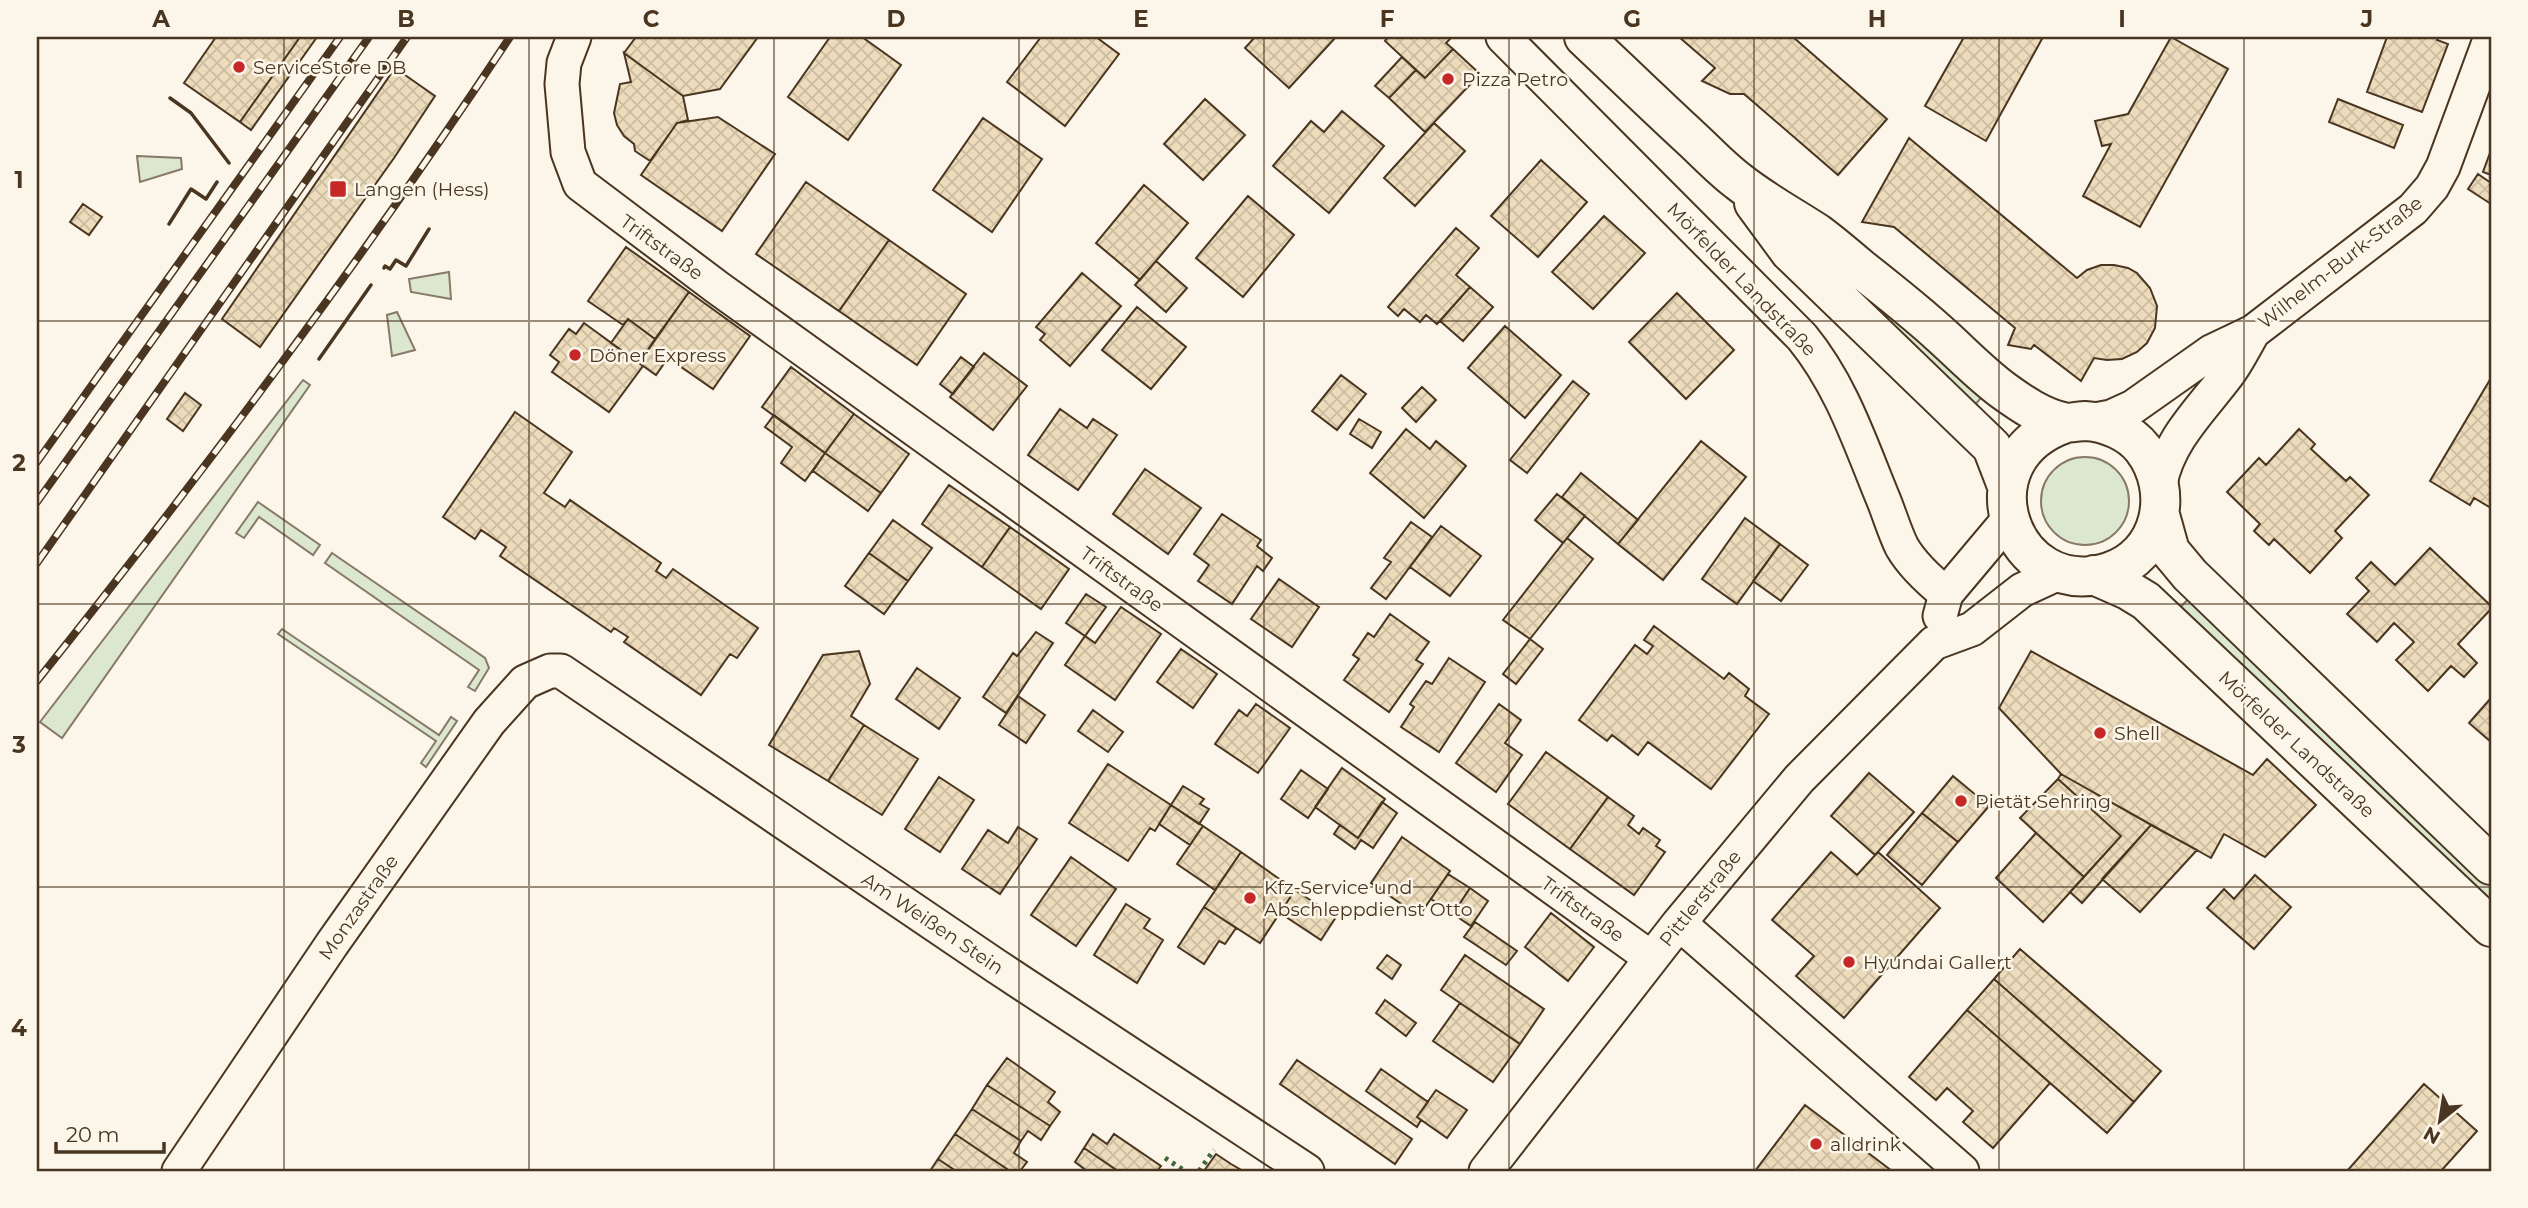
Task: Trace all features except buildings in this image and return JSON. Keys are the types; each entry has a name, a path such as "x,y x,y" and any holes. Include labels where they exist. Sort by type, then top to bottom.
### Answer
{"main road":[{"name":"Mörfelder Landstraße","path":"1584,37 1738,181 1820,235 1924,320 2003,390 2033,411 2078,422 2108,425 2128,435 2155,466 2170,551 2190,575 2491,865"},
{"name":"Mörfelder Landstraße","path":"1738,181 1790,252 1992,447 2021,545 2040,562 2128,590 2146,601 2491,927"},
{"path":"2008,503 2011,471 2020,454 2031,442 2051,428 2078,422"},
{"path":"2077,574 2112,571 2140,553 2154,531 2160,500"}],"street":[{"name":"Triftstraße","path":"574,37 564,63 562,84 568,152 580,184 595,197 1651,958"},
{"name":"Mörfelder Landstraße","path":"1503,37 1793,327 1821,360 1838,387 1852,419 1902,547 1929,579 1946,594"},
{"name":"Wilhelm-Burk-Straße","path":"2078,422 2111,417 2133,407 2211,352 2253,332 2413,209 2423,199 2443,167 2491,37"},
{"name":"Wilhelm-Burk-Straße","path":"2160,500 2163,471 2191,418 2229,373 2253,332"},
{"path":"1934,643 1946,594 2008,503"},
{"name":"Pittlerstraße","path":"1486,1171 1651,958 1799,779 1934,643 1972,629 2022,590 2077,574"},
{"name":"Monzastraße","path":"179,1171 332,944 489,722 525,681 550,671 561,671"},
{"name":"Am Weißen Stein","path":"561,671 996,966 1307,1171"},
{"path":"1679,923 1962,1171"}],"green space":[{"path":"137,156 181,158 182,169 140,182"},
{"path":"1832,257 1987,391 1974,406 1827,271"},
{"path":"449,272 451,299 411,292 409,279"},
{"path":"397,312 415,350 392,356 387,315"},
{"path":"303,380 310,385 62,738 40,722"},
{"path":"2085,457 2110,464 2122,476 2129,501 2122,526 2110,538 2085,545 2060,538 2048,526 2041,501 2048,476 2060,464"},
{"path":"258,502 320,545 313,555 259,517 244,538 236,533"},
{"path":"332,553 485,658 489,668 475,691 468,687 479,670 325,563"},
{"path":"2191,596 2491,880 2491,910 2176,612"},
{"path":"282,629 439,735 451,717 457,721 426,767 421,763 436,741 278,634"}],"railway":[{"path":"37,462 340,37"},
{"path":"37,502 369,37"},
{"path":"37,563 407,37"},
{"path":"37,681 281,364 510,37"}],"hedge":[{"path":"1199,1171 1214,1150"},
{"path":"1165,1158 1185,1171"}],"wall":[{"path":"170,98 191,113 229,163"},
{"path":"169,224 191,189 206,199 217,182"},
{"path":"384,268 385,266 390,269 396,260 406,266 429,229"},
{"path":"319,359 371,285"}],"place":[{"name":"ServiceStore DB","path":"239,67"},
{"name":"Pizza Petro","path":"1448,79"},
{"name":"Langen (Hess)","path":"338,189"},
{"name":"Döner Express","path":"575,355"},
{"name":"Shell","path":"2100,733"},
{"name":"Pietät Sehring","path":"1961,801"},
{"name":"Kfz-Service und Abschleppdienst Otto","path":"1250,898"},
{"name":"Hyundai Gallert","path":"1849,962"},
{"name":"alldrink","path":"1816,1144"}]}
